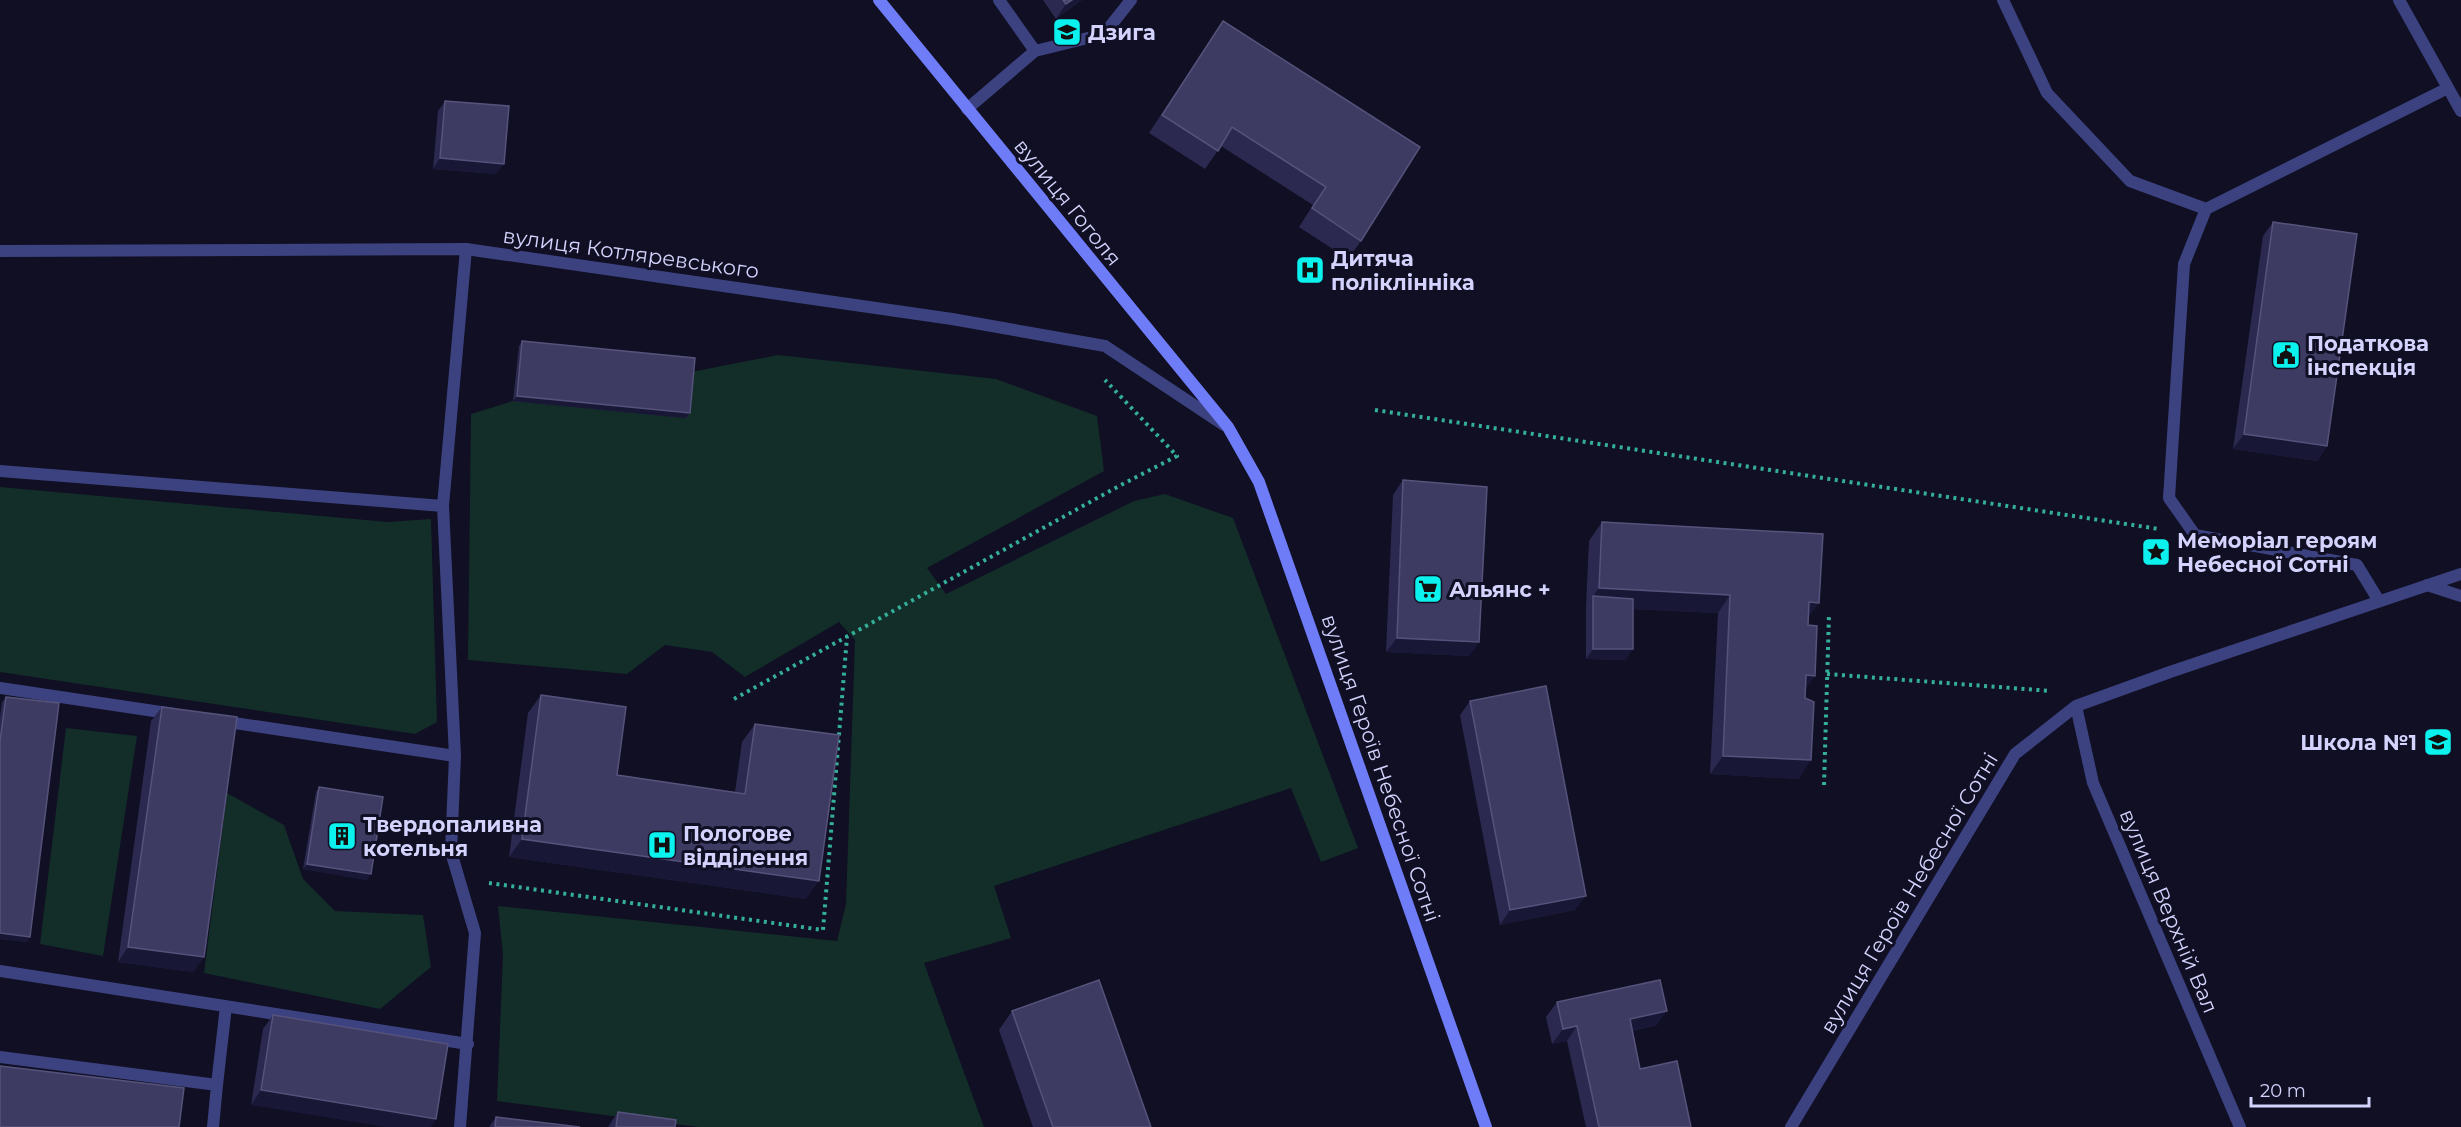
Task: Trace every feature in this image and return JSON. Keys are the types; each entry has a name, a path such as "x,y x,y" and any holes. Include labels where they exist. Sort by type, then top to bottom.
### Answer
{"street":[{"name":"вулиця Гоголя","path":"879,0 1228,428"},
{"path":"999,0 1035,51"},
{"path":"968,109 1035,51 1104,34 1131,0"},
{"path":"2003,0 2047,93 2130,181 2206,209"},
{"path":"2399,0 2461,111"},
{"path":"2379,601 2357,565 2195,535 2169,498 2184,264 2206,209 2448,88"},
{"path":"460,1127 475,933 451,852 455,756 443,506 466,249"},
{"name":"вулиця Котляревського","path":"0,251 466,249 952,318 1105,346 1228,428"},
{"name":"вулиця Героїв Небесної Сотні","path":"1228,428 1259,482 1486,1127"},
{"path":"0,471 443,506"},
{"name":"вулиця Героїв Небесної Сотні","path":"1791,1127 2015,754 2076,706 2461,574"},
{"path":"2427,585 2461,597"},
{"path":"0,688 187,716"},
{"name":"вулиця Верхній Вал","path":"2076,706 2093,783 2240,1127"},
{"path":"210,719 455,756"},
{"path":"0,971 468,1044"},
{"path":"213,1127 226,1006"},
{"path":"0,1058 217,1085"}],"path":[{"path":"734,699 1178,456 1103,379"},
{"path":"1375,410 2195,535"},
{"path":"1824,785 1829,614"},
{"path":"458,879 823,930 847,637"},
{"path":"1827,674 2057,691 2076,706"}],"green space":[{"path":"778,355 996,379 1097,416 1104,471 927,568 946,594 1134,501 1165,494 1233,518 1358,848 1321,862 1291,788 994,886 1011,938 924,963 984,1127 698,1127 497,1101 503,955 498,906 837,941 846,904 855,640 839,622 745,677 712,652 665,645 627,674 468,660 471,414 513,401 686,418 691,372"},
{"path":"0,487 388,522 431,519 437,722 415,734 0,672"},
{"path":"66,728 137,736 103,956 40,944"},
{"path":"227,793 284,825 303,879 335,911 423,915 431,967 380,1009 204,973"}],"building":[{"name":"Дитяча поліклінніка","path":"1223,21 1420,147 1361,241 1312,208 1326,187 1232,127 1218,151 1162,115"},
{"path":"445,101 509,106 504,164 440,158"},
{"path":"2273,222 2357,234 2327,446 2244,434"},
{"path":"522,341 695,358 690,413 517,396"},
{"path":"1403,480 1487,487 1479,642 1397,638"},
{"path":"1602,522 1823,534 1819,603 1809,602 1808,625 1817,626 1815,676 1806,675 1805,698 1814,702 1811,760 1723,756 1730,595 1599,588"},
{"path":"1593,596 1633,599 1633,649 1593,649"},
{"path":"1546,686 1586,896 1510,910 1470,701"},
{"path":"541,695 626,707 617,775 745,794 755,724 839,735 819,881 522,839"},
{"path":"6,697 59,703 30,937 0,933 0,741"},
{"path":"162,707 237,717 204,957 128,947"},
{"name":"Твердопаливна котельня","path":"319,787 383,797 371,874 307,864"},
{"path":"1099,980 1151,1127 1053,1127 1012,1011"},
{"path":"1660,980 1667,1011 1630,1019 1640,1069 1677,1061 1691,1127 1599,1127 1577,1026 1563,1029 1557,1002"},
{"path":"273,1015 448,1044 436,1119 261,1090"},
{"path":"0,1066 184,1088 179,1127 0,1127"},
{"path":"618,1112 676,1120 675,1127 616,1127"},
{"path":"496,1117 580,1127 495,1127"}],"place":[{"name":"Дзига","path":"1067,32"},
{"name":"Дитяча поліклінніка","path":"1310,270"},
{"name":"Податкова інспекція","path":"2286,355"},
{"name":"Меморіал героям Небесної Сотні","path":"2156,552"},
{"name":"Альянс +","path":"1428,589"},
{"name":"Школа №1","path":"2438,742"},
{"name":"Твердопаливна котельня","path":"342,836"},
{"name":"Пологове відділення","path":"662,845"}]}
